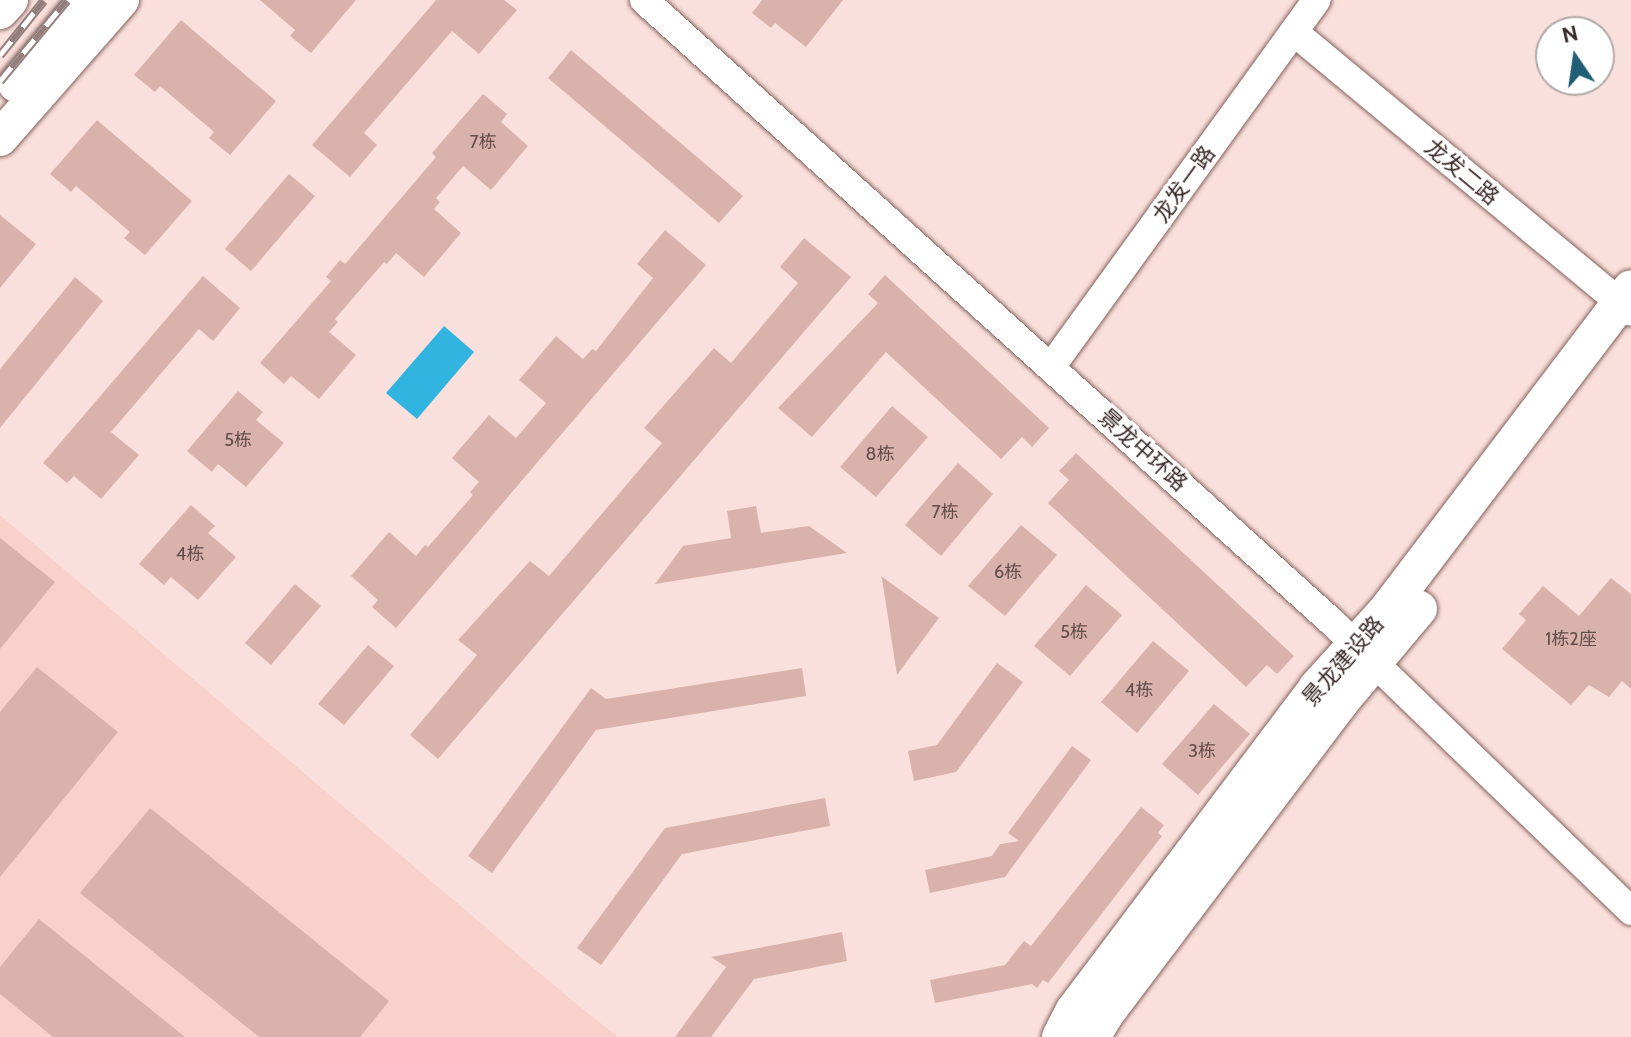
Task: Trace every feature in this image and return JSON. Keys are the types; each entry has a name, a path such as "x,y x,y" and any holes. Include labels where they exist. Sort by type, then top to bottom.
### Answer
{"main road":[{"path":"0,11 10,0"},
{"path":"0,104 86,0"},
{"path":"0,138 121,0"},
{"name":"景龙建设路","path":"1060,1037 1074,1010 1299,711 1364,655 1407,625 1628,307"},
{"name":"景龙建设路","path":"1092,1037 1364,655"}],"street":[{"name":"景龙中环路","path":"644,0 1419,704 1631,911"},
{"name":"龙发一路","path":"1051,367 1317,0"},
{"name":"龙发二路","path":"1294,32 1628,307"}],"shaded area":[{"path":"0,515 569,998 618,1037 0,1037"}],"water":[{"path":"444,326 474,352 417,419 386,393"}],"building":[{"path":"260,0 356,0 311,53 290,36 295,30"},
{"path":"436,0 504,0 517,10 479,54 452,31 364,133 377,145 350,177 312,145"},
{"path":"762,0 843,0 806,47 775,23 771,28 752,13"},
{"path":"181,20 276,101 230,155 209,138 214,132 160,86 155,92 134,75"},
{"path":"571,50 743,196 719,223 548,78"},
{"path":"483,94 507,114 501,122 528,146 491,190 463,166 436,198 440,202 434,209 461,233 424,277 396,253 387,264 384,262 335,319 338,322 329,332 356,355 319,399 291,376 284,384 260,363 331,281 326,277 340,260 345,264 436,157 432,153"},
{"path":"97,120 192,201 145,255 124,238 130,232 76,186 71,192 50,174"},
{"path":"289,174 315,196 251,271 225,249"},
{"path":"0,215 36,244 0,288"},
{"path":"665,230 706,265 396,628 372,607 378,600 351,576 389,532 416,556 425,545 428,547 473,495 470,492 479,482 452,458 489,415 516,438 546,403 519,380 556,336 583,359 592,349 596,351 653,278 637,264"},
{"path":"804,238 851,277 438,759 410,735 477,655 458,640 530,561 549,576 662,443 644,428 714,348 731,363 798,283 780,267"},
{"path":"885,275 1049,428 1032,447 1022,437 1001,459 886,352 812,437 778,408 878,303 868,294"},
{"path":"203,276 240,308 213,341 199,329 111,432 139,455 101,499 74,476 67,483 43,463"},
{"path":"75,277 103,301 0,428 0,369"},
{"path":"238,391 263,412 256,420 284,443 246,487 218,464 212,472 187,451"},
{"path":"892,406 928,437 876,497 840,467"},
{"path":"1076,453 1294,656 1277,674 1267,665 1246,687 1048,503 1069,480 1059,471"},
{"path":"958,463 993,494 941,556 905,525"},
{"path":"191,505 215,526 208,533 236,557 198,600 171,577 164,585 139,564"},
{"path":"756,506 761,533 809,526 847,553 655,584 683,546 731,538 727,511"},
{"path":"1021,525 1057,555 1005,616 968,586"},
{"path":"0,538 55,582 0,649"},
{"path":"881,576 939,618 897,675 882,579"},
{"path":"1611,578 1631,594 1631,689 1622,681 1609,697 1589,685 1571,705 1502,649 1526,620 1519,614 1543,586 1579,616"},
{"path":"295,584 321,606 271,665 245,643"},
{"path":"1086,585 1122,615 1070,676 1034,646"},
{"path":"1153,641 1189,671 1137,733 1101,702"},
{"path":"368,645 394,666 344,725 318,704"},
{"path":"997,663 1023,682 956,772 914,781 908,751 937,745"},
{"path":"37,667 118,732 0,877 0,712"},
{"path":"802,668 806,696 596,730 492,873 468,856 591,688 606,699"},
{"path":"1214,704 1250,734 1198,795 1162,764"},
{"path":"1072,746 1091,760 1005,877 930,893 925,870 992,856 1000,844 1019,841 1008,833"},
{"path":"825,798 830,826 682,854 601,965 577,948 665,828"},
{"path":"1141,807 1164,825 1158,833 1162,836 1048,983 1043,980 1037,988 1032,984 935,1003 930,980 1005,965 1024,941 1031,946"},
{"path":"150,808 389,1001 360,1037 259,1037 80,893"},
{"path":"39,919 185,1037 53,1037 0,994 0,967"},
{"path":"842,932 847,961 754,979 711,1037 675,1037 726,967 711,957"}],"railway":[{"path":"0,55 44,0"},
{"path":"0,81 67,0"}]}
